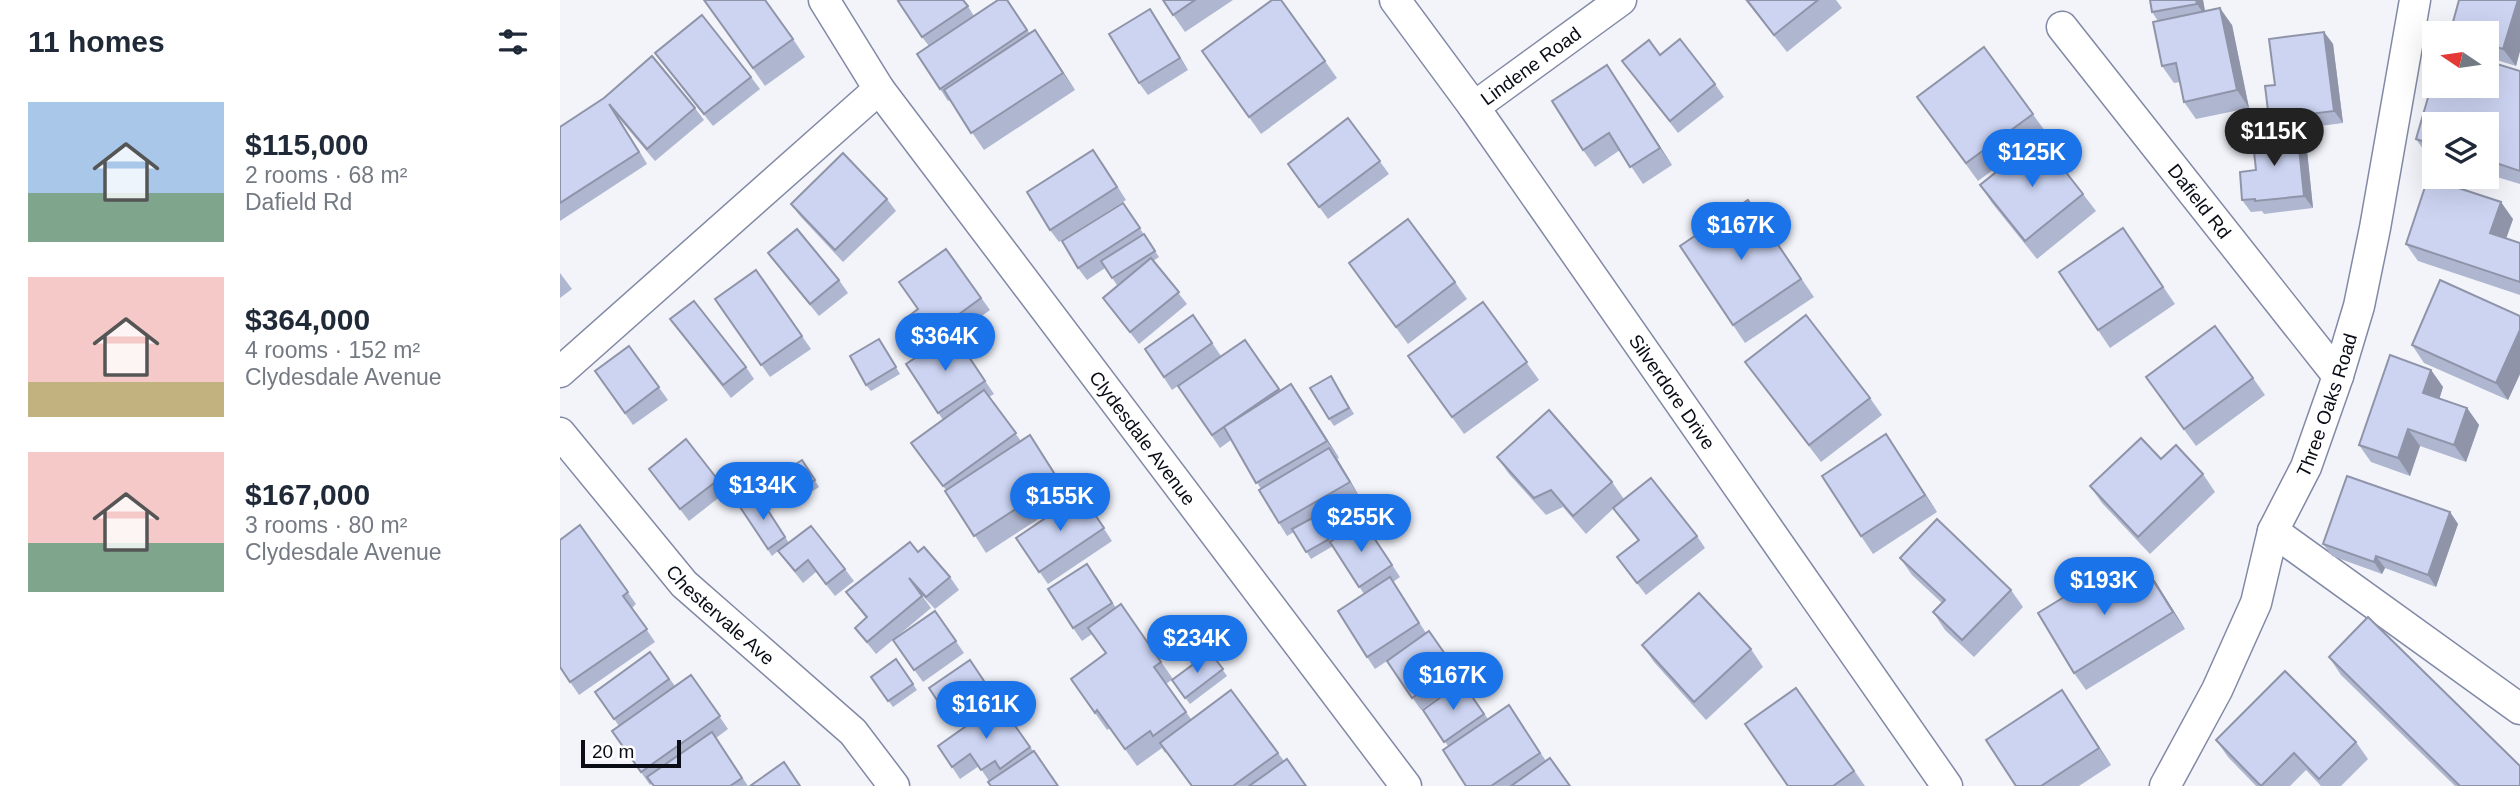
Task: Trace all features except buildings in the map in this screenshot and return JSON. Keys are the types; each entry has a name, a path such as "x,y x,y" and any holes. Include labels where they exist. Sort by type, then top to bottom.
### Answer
{"street":[{"name":"Clydesdale Avenue","path":"824,0 879,89 1406,786"},
{"name":"Silverdore Drive","path":"1395,0 1474,107 1947,786"},
{"name":"Lindene Road","path":"1474,107 1621,0"},
{"name":"Three Oaks Road","path":"2165,786 2217,690 2256,603 2273,531 2306,467 2338,376 2359,306 2370,254 2415,0"},
{"name":"Dafield Rd","path":"2062,27 2338,376"},
{"path":"560,372 879,89"},
{"name":"Chestervale Ave","path":"560,433 684,584 853,732 894,786"},
{"path":"2273,531 2520,709"}]}
